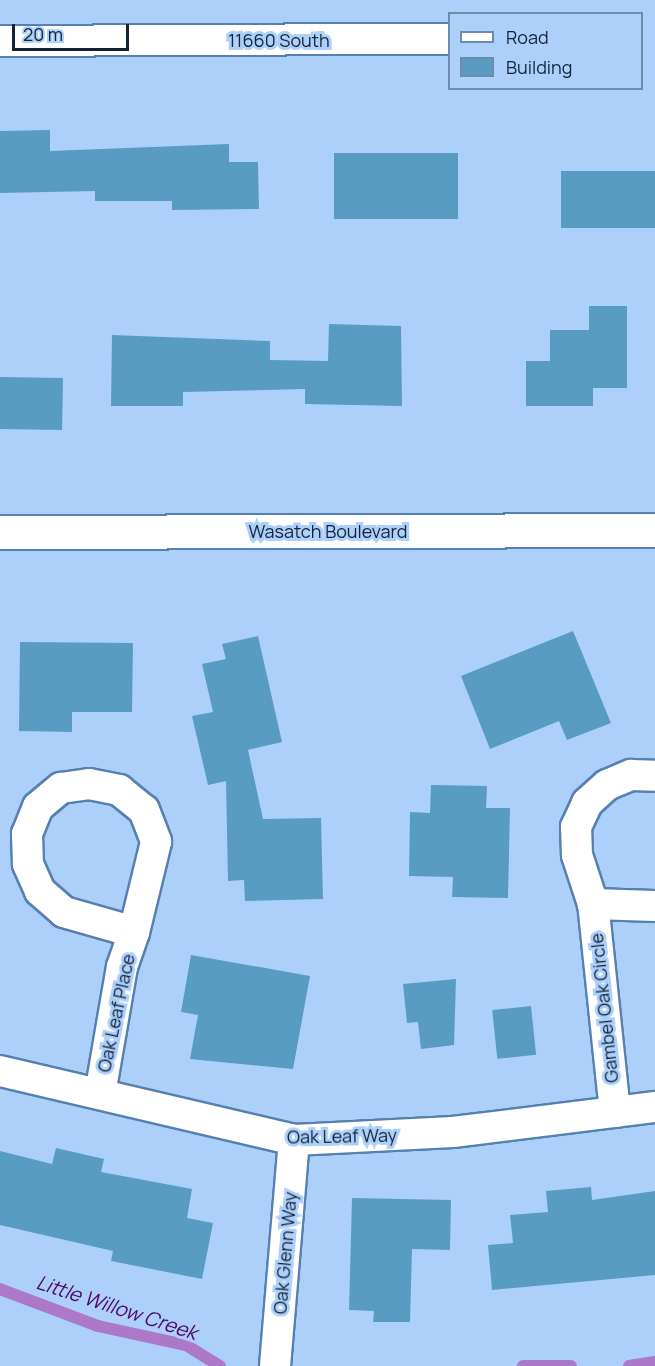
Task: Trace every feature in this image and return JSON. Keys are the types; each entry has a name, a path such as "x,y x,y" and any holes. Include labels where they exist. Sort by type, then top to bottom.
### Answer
{"main road":[{"name":"Wasatch Boulevard","path":"0,532 655,530"}],"street":[{"name":"11660 South","path":"0,41 448,39"},
{"name":"Gambel Oak Circle","path":"615,1112 593,904 577,855 576,827 587,803 615,782 655,776"},
{"name":"Oak Leaf Place","path":"100,1094 122,967 134,932 156,842 144,810 119,790 89,784 61,788 38,807 27,834 28,864 40,891 64,912 134,932"},
{"name":"Gambel Oak Circle","path":"593,904 655,906"},
{"name":"Oak Leaf Way","path":"0,1071 294,1140 453,1132 655,1107"},
{"name":"Oak Glenn Way","path":"275,1366 294,1140"}],"building":[{"path":"50,130 50,151 229,144 229,162 258,162 259,209 172,210 172,201 95,201 95,191 0,193 0,131"},
{"path":"334,153 458,153 458,219 334,219"},
{"path":"561,171 655,171 655,228 561,228"},
{"path":"589,306 627,306 627,388 593,388 593,406 526,406 526,361 550,361 550,330 589,330"},
{"path":"329,324 401,326 402,406 305,404 305,389 183,392 183,406 111,406 112,335 270,341 270,360 328,361"},
{"path":"0,377 63,378 62,430 0,429"},
{"path":"573,631 611,723 567,740 559,721 490,749 461,676"},
{"path":"258,636 282,742 248,750 263,819 321,818 323,899 245,901 244,880 228,881 226,781 208,785 192,716 213,712 202,664 226,659 222,644"},
{"path":"20,642 133,643 132,712 72,712 72,732 19,731"},
{"path":"431,785 487,786 486,808 510,808 508,898 452,897 453,877 409,876 410,812 430,813"},
{"path":"191,955 310,976 293,1069 190,1059 198,1015 181,1012"},
{"path":"456,979 454,1045 421,1049 418,1022 407,1023 403,984"},
{"path":"531,1006 536,1055 497,1059 492,1010"},
{"path":"56,1148 104,1159 101,1172 192,1189 187,1218 213,1223 202,1279 111,1261 113,1251 0,1225 0,1151 52,1164"},
{"path":"591,1187 592,1200 655,1191 655,1275 492,1290 488,1245 513,1243 510,1215 548,1212 546,1191"},
{"path":"352,1198 451,1200 450,1250 412,1249 410,1322 373,1322 374,1311 349,1310"}],"waterway":[{"name":"Little Willow Creek","path":"0,1289 98,1326 186,1345 220,1366"},
{"name":"Little Willow Creek","path":"629,1366 655,1362"},
{"name":"Little Willow Creek","path":"523,1366 571,1366"}]}
